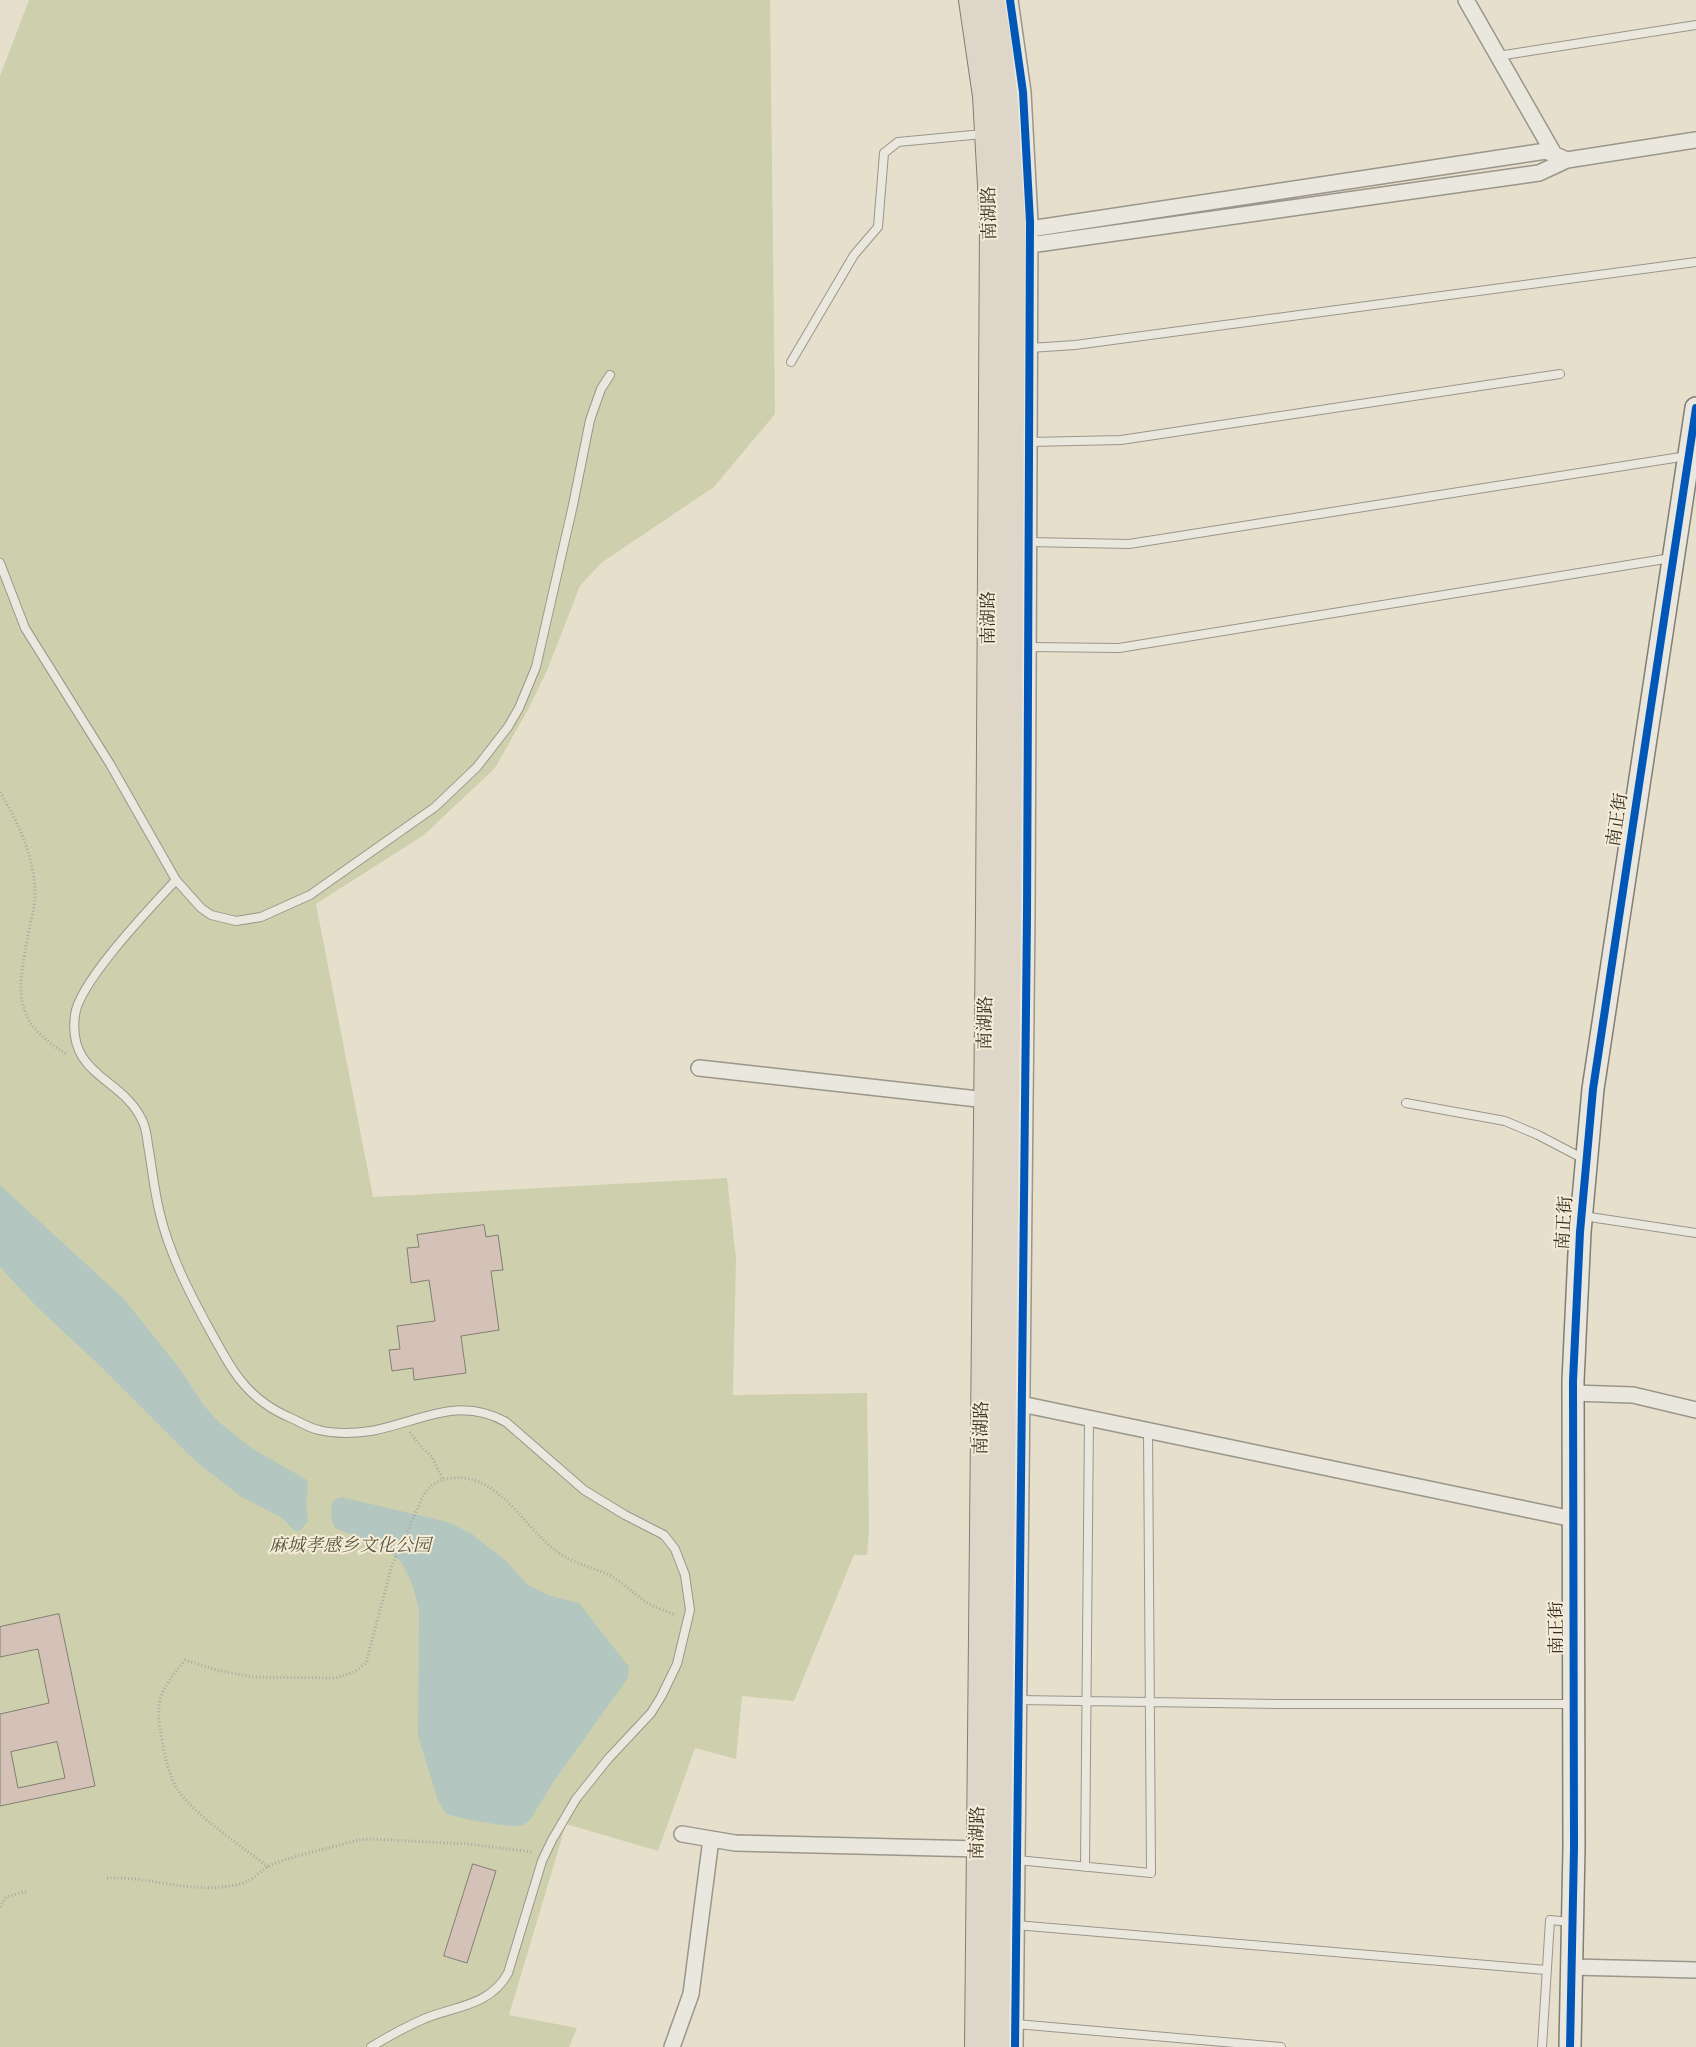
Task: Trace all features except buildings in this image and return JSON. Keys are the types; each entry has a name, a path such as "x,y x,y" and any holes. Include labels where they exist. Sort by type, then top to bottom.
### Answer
{"main road":[{"name":"南湖路","path":"971,0 978,38 988,134 992,222 987,1100 977,2047"},
{"name":"南湖路","path":"992,0 1005,94 1013,222 1009,904 997,2047"}],"street":[{"path":"1010,0 1023,92 1028,153 1030,229 1022,1404 1015,2047"},
{"path":"1466,0 1560,157"},
{"path":"1030,246 1539,173 1560,157 1696,140"},
{"path":"1030,229 1546,151 1560,157"},
{"name":"南正街","path":"1570,2047 1574,1704 1573,1393 1581,1216 1593,1089 1675,558 1696,408"},
{"path":"698,1068 987,1100"},
{"path":"1573,1393 1633,1395 1696,1410"},
{"path":"1022,1404 1573,1519"},
{"path":"682,1834 734,1843 979,1849"},
{"path":"672,2047 691,1994 711,1839"},
{"path":"1572,1968 1696,1970"}],"lane":[{"path":"1498,56 1696,25"},
{"path":"791,362 854,255 878,227 884,153 898,142 988,134"},
{"path":"1030,348 1075,345 1696,262"},
{"path":"0,563 25,628 110,764 176,880 201,908 211,915 223,920 236,921 261,917 310,895 435,807 477,767 493,748 515,714 536,667 574,505 590,420 601,389 610,374"},
{"path":"1029,442 1121,440 1560,374"},
{"path":"1028,542 1129,544 1689,456"},
{"path":"1028,647 1119,648 1675,558"},
{"path":"176,880 128,932 81,994 74,1014 74,1034 77,1046 89,1068 128,1099 142,1120 159,1210 170,1248 198,1309 231,1368 242,1383 271,1408 320,1431 370,1431 435,1413 456,1410 482,1412 506,1422 584,1490 625,1515 656,1530 675,1549 685,1575 690,1610 677,1664 662,1697 651,1713 608,1759 576,1799 563,1820 546,1854 508,1973 497,1990 483,2000 426,2018 401,2029 371,2047"},
{"path":"1406,1103 1505,1121 1538,1135 1586,1160"},
{"path":"1581,1216 1696,1233"},
{"path":"1085,1867 1088,1418"},
{"path":"1017,1860 1151,1873 1148,1430"},
{"path":"1018,1700 1574,1704"},
{"path":"1542,2047 1550,1920 1572,1922"},
{"path":"1016,1925 1546,1970"},
{"path":"1016,2024 1281,2047"}],"path":[{"path":"0,792 17,822 28,848 35,880 35,899 20,990 22,1007 32,1025 52,1046 89,1068"},
{"path":"407,1422 411,1434 432,1457 443,1480"},
{"path":"268,1867 194,1809 177,1788 165,1759 157,1715 160,1697 166,1684 185,1660 220,1671 254,1677 336,1678 354,1672 366,1663 392,1565 424,1494 432,1485 443,1480 466,1478 485,1484 504,1499 547,1542 564,1556 611,1576 652,1606 688,1619"},
{"path":"107,1878 124,1877 193,1886 219,1887 247,1881 268,1867 358,1840 370,1839 476,1845 546,1854"},
{"path":"0,1907 6,1897 28,1891"}],"green space":[{"name":"麻城孝感乡文化公园","path":"29,0 770,0 775,414 714,487 601,563 580,586 548,668 530,706 495,768 424,835 316,904 373,1197 727,1178 736,1258 733,1395 867,1393 869,1531 867,1555 854,1555 794,1701 742,1696 736,1759 695,1748 658,1851 566,1824 509,2015 577,2028 569,2047 0,2047 0,76"}],"water":[{"path":"0,1185 124,1299 180,1369 205,1407 219,1422 250,1447 307,1480 306,1503 308,1521 301,1530 295,1531 282,1518 240,1496 194,1460 97,1363 37,1307 0,1267"},
{"path":"341,1497 448,1522 472,1534 506,1561 528,1585 548,1595 579,1603 629,1667 628,1678 554,1781 530,1820 526,1823 511,1826 470,1820 447,1814 441,1807 418,1736 419,1609 411,1581 401,1562 385,1548 335,1528 331,1518 332,1503"}],"cycle path":[{"path":"1010,0 1023,92 1030,222 1027,915 1015,2047"},
{"path":"1570,2047 1574,1848 1573,1381 1580,1232 1593,1089 1696,408"}]}
